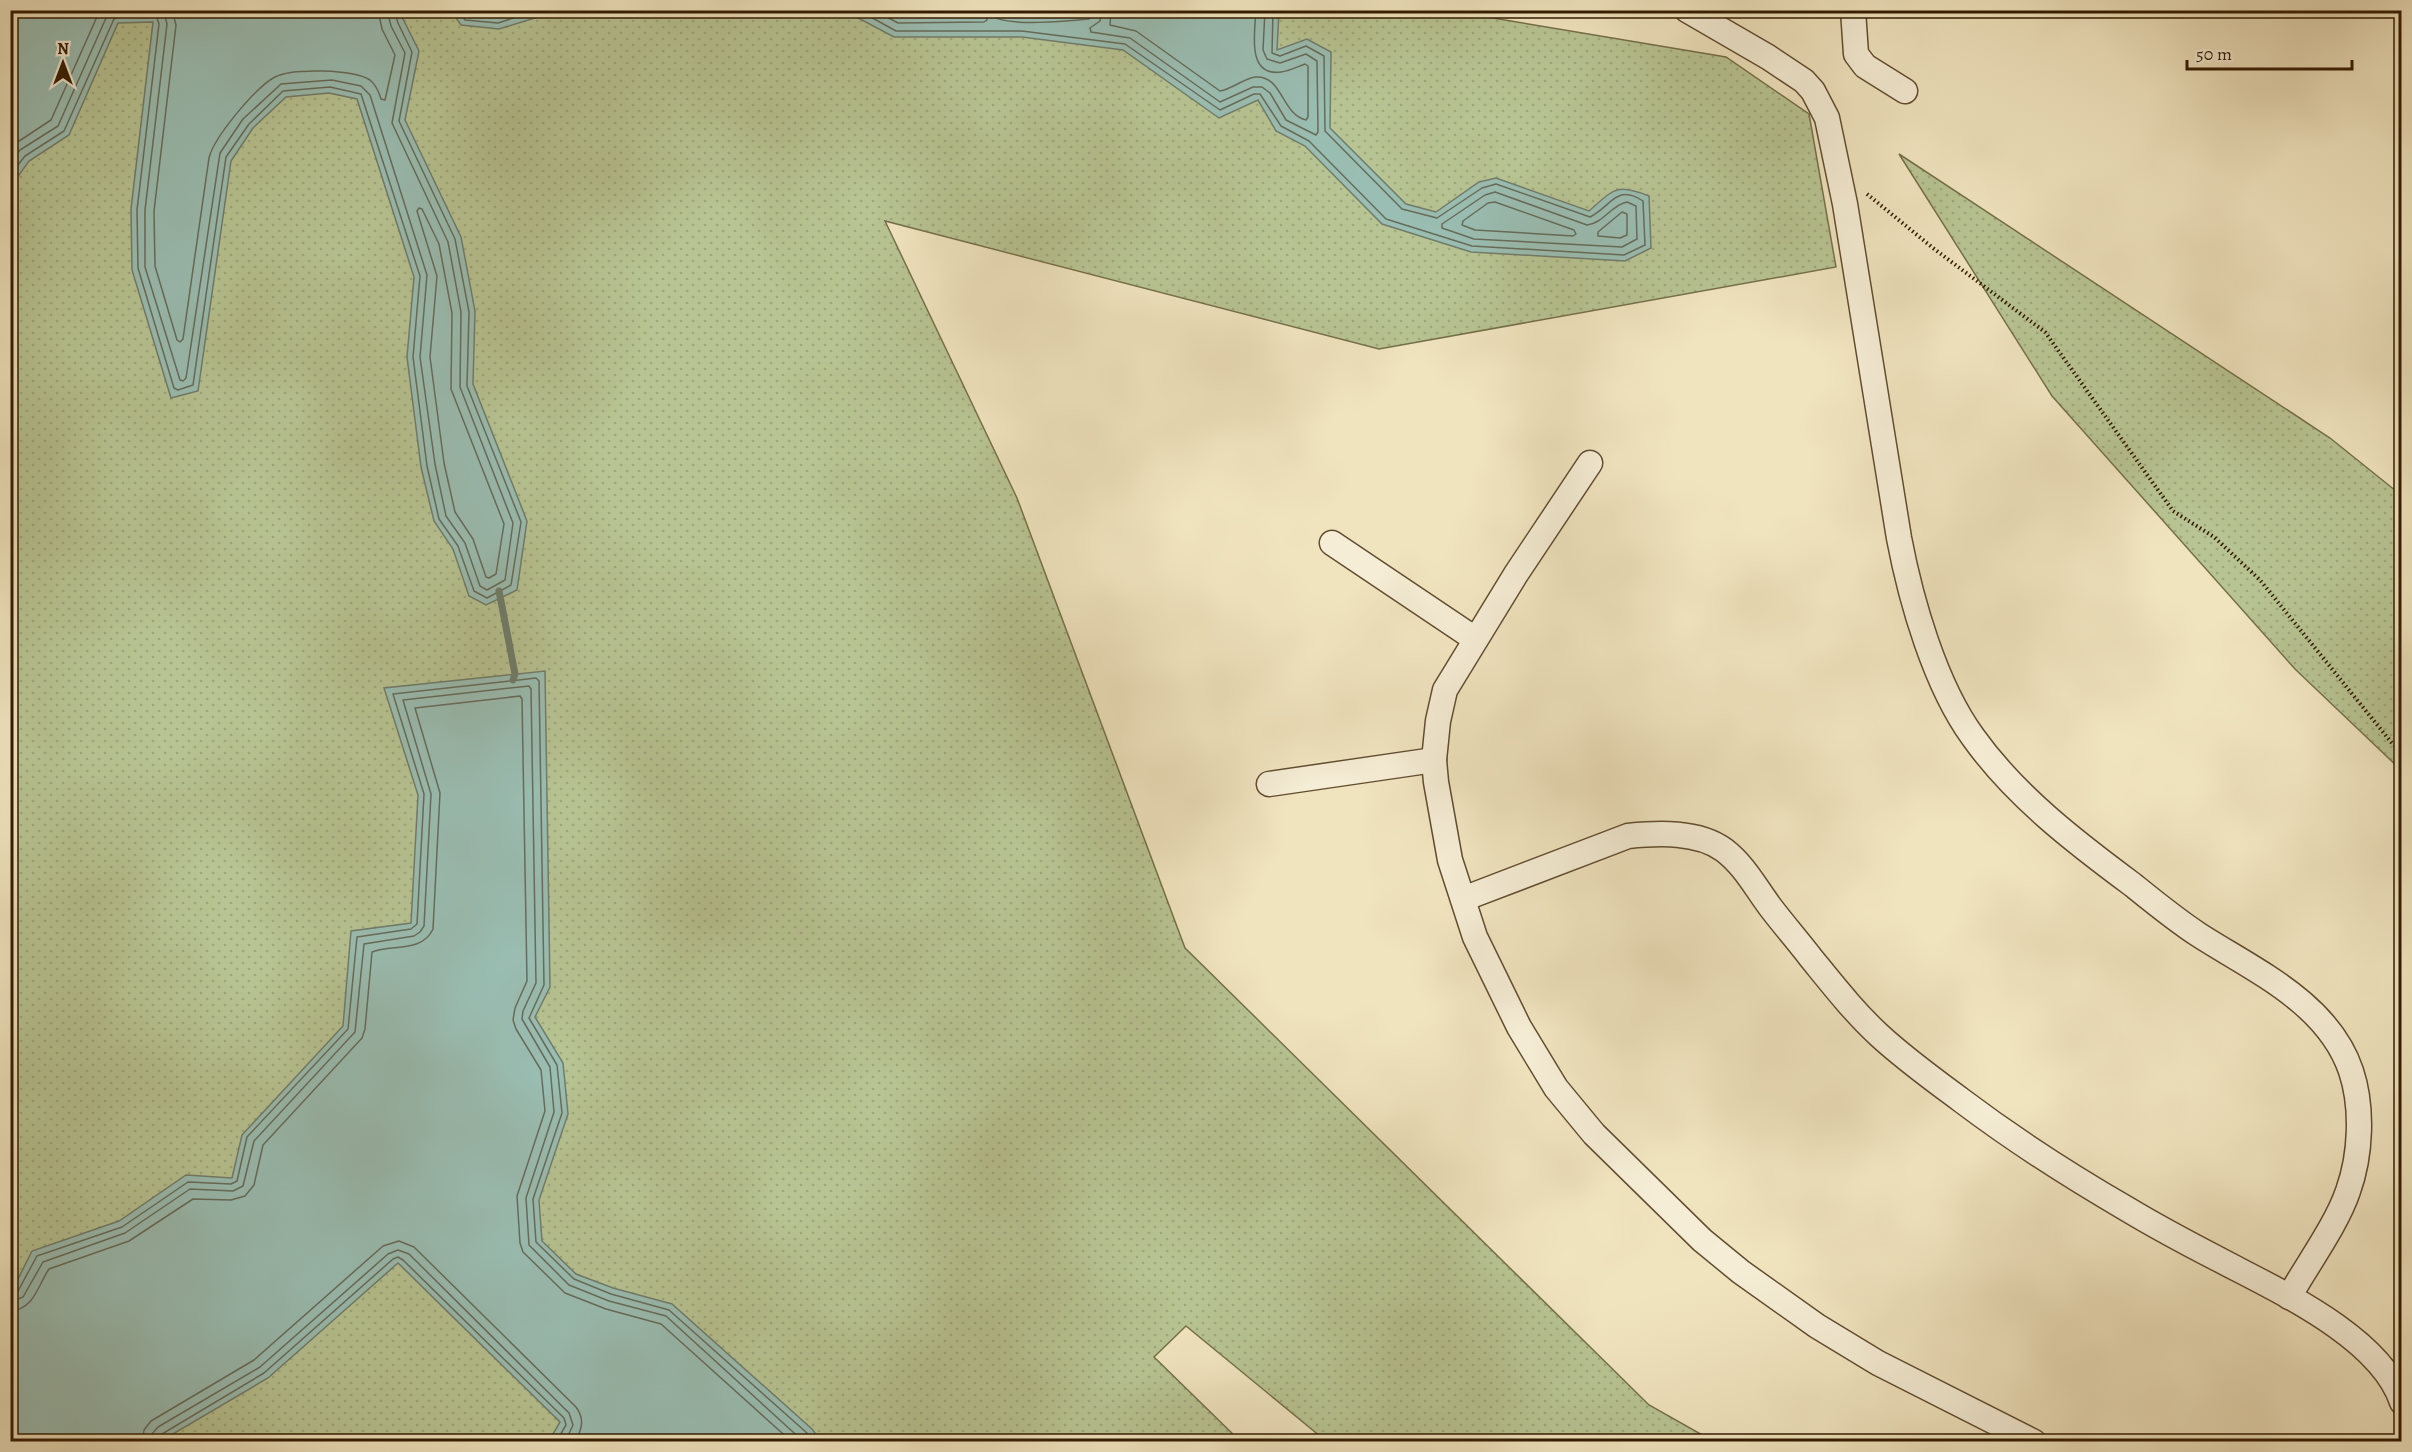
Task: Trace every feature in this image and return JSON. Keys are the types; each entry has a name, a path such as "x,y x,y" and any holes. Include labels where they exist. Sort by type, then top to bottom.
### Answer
{"street":[{"path":"1688,10 1768,57 1803,81 1813,91 1827,118 1839,171 1902,557 1929,648 1958,714 1996,768 2027,799 2101,861 2196,933 2292,993 2321,1023 2346,1057 2352,1073 2358,1112 2354,1171 2343,1203 2289,1297"},
{"path":"1853,10 1856,54 1865,66 1905,91"},
{"path":"1590,463 1475,639 1445,690 1438,721 1434,760 1443,831 1475,937 1499,989 1538,1062 1556,1088 1594,1134 1694,1232 1742,1272 1817,1326 1878,1363 2034,1442"},
{"path":"1332,543 1475,639"},
{"path":"1269,784 1434,760"},
{"path":"1463,899 1628,836 1673,835 1702,840 1722,849 1738,862 1771,908 1852,1008 1909,1061 2051,1163 2175,1237 2289,1297 2340,1329 2369,1353 2388,1375 2402,1402"}],"path":[{"path":"1839,171 1933,248 2045,332 2173,511 2214,537 2260,580 2391,742 2402,752"}],"green space":[{"path":"10,11 1451,11 1726,57 1809,114 1836,267 1379,349 885,221 1017,498 1185,948 1649,1405 1713,1441 1326,1441 1186,1326 1154,1357 1240,1441 11,1441"},
{"path":"1899,154 2330,438 2401,495 2401,770 2295,669 2052,396"}],"water":[{"path":"11,10 399,11 419,51 405,120 461,237 475,311 473,384 527,521 517,590 486,605 469,596 453,549 434,521 421,467 407,357 414,277 357,99 329,93 286,97 253,128 231,161 198,391 171,398 132,270 131,209 153,22 118,23 69,135 29,161 11,186"},
{"path":"971,10 1027,16 1151,10 1279,11 1277,50 1307,39 1331,52 1330,128 1406,204 1436,212 1479,182 1496,178 1589,211 1610,193 1622,189 1629,190 1649,196 1651,248 1625,261 1471,252 1382,224 1305,146 1276,131 1258,100 1219,118 1123,50 1022,37 894,37 845,11"},
{"path":"451,11 558,11 499,29 461,25"},
{"path":"545,671 550,987 535,1017 563,1063 568,1114 539,1200 542,1241 576,1274 613,1288 672,1304 812,1429 821,1441 549,1441 560,1422 398,1263 268,1378 161,1441 11,1441 11,1293 32,1251 119,1221 186,1175 232,1178 242,1135 343,1026 351,931 411,923 418,795 384,688"}],"waterway":[{"path":"499,591 515,674 513,680"}]}
